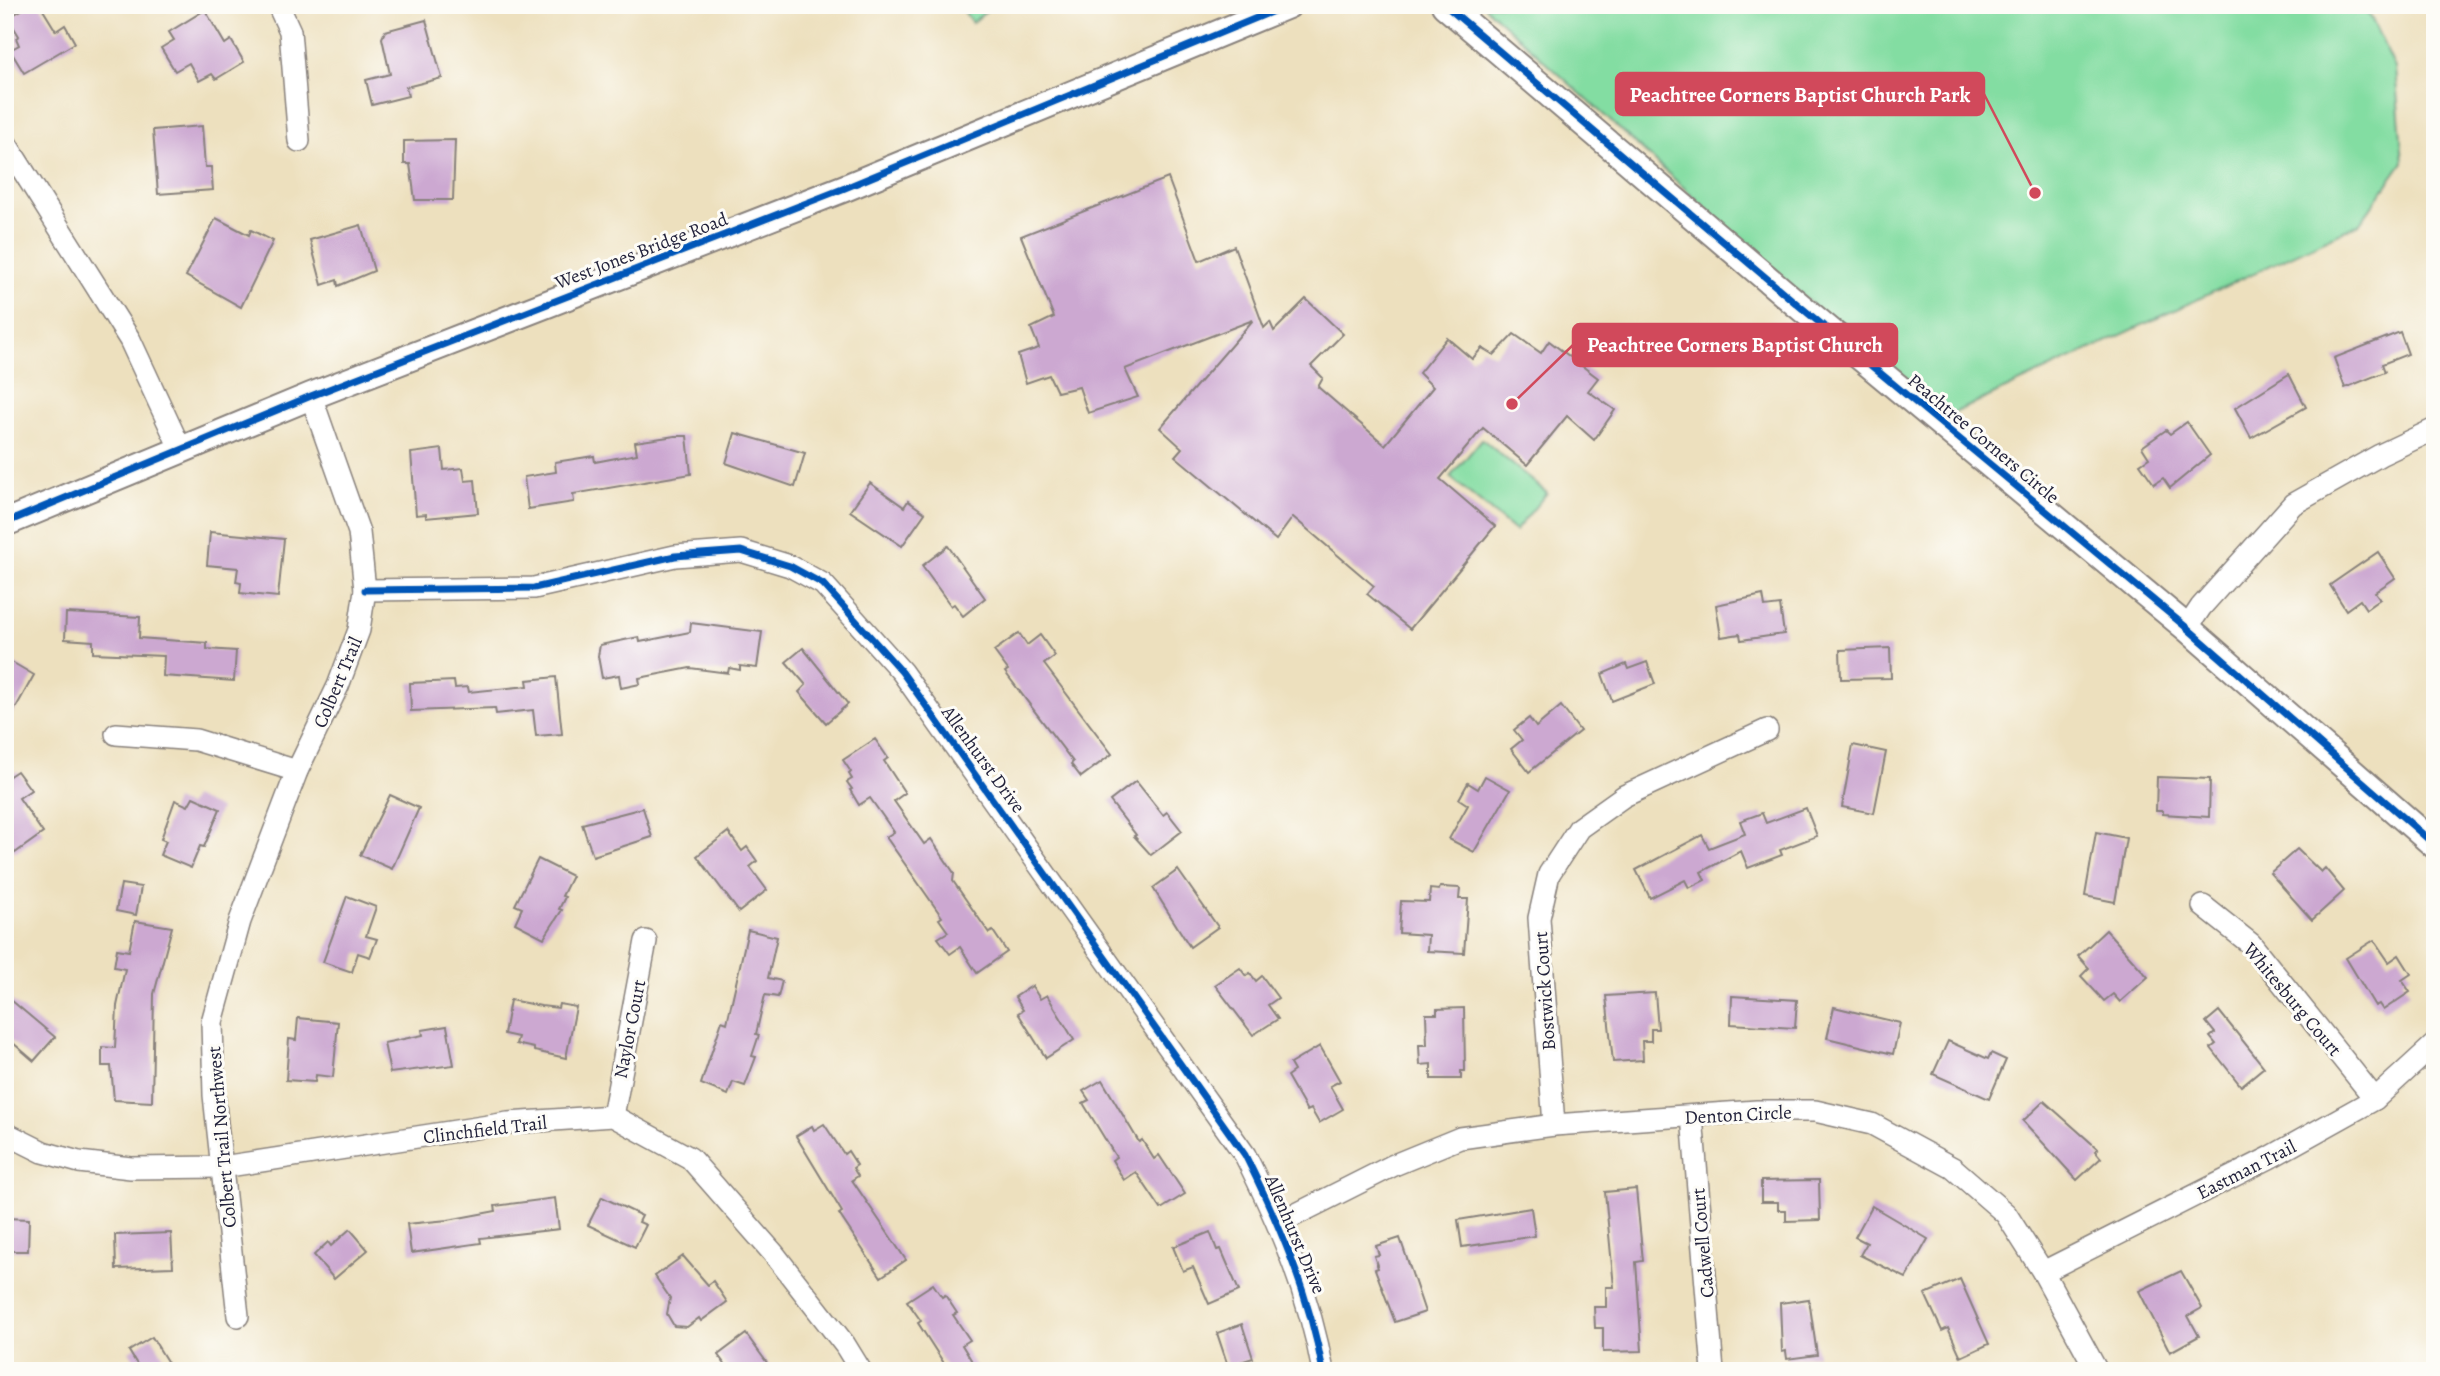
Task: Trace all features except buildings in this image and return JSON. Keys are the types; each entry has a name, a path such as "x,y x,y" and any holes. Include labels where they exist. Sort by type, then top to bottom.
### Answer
{"street":[{"path":"278,5 290,31 299,141"},
{"name":"Peachtree Corners Circle","path":"1445,5 1791,299 2187,628 2435,845"},
{"name":"West Jones Bridge Road","path":"5,523 311,396 845,188 1276,9"},
{"path":"5,142 130,340 181,450"},
{"name":"Colbert Trail","path":"271,842 298,771 342,675 359,630 365,590 359,532 311,396"},
{"path":"2187,628 2201,607 2293,504 2380,455 2435,429"},
{"name":"Allenhurst Drive","path":"365,590 534,588 675,556 741,551 790,566 823,584 902,672 1245,1156 1279,1223 1308,1303 1323,1371"},
{"name":"Bostwick Court","path":"1554,1125 1539,918 1549,874 1578,828 1624,796 1767,730"},
{"path":"116,734 197,740 298,771"},
{"name":"Colbert Trail Northwest","path":"238,1315 214,1095 212,1022 240,921 271,842"},
{"name":"Whitesburg Court","path":"2203,906 2250,944 2375,1100"},
{"name":"Naylor Court","path":"613,1116 646,941"},
{"name":"Eastman Trail","path":"2043,1272 2272,1157 2375,1100 2435,1044"},
{"name":"Denton Circle","path":"1279,1223 1394,1165 1460,1138 1554,1125 1757,1111 1815,1111 1872,1124 1953,1168 2006,1214 2043,1272 2097,1371"},
{"path":"613,1116 690,1158 774,1254 845,1345 861,1371"},
{"name":"Clinchfield Trail","path":"5,1133 43,1152 79,1162 131,1168 222,1167 508,1124 613,1116"},
{"name":"Cadwell Court","path":"1692,1116 1713,1371"}],"green space":[{"path":"960,5 994,5 972,23"},
{"path":"1483,5 2365,5 2395,68 2403,162 2359,224 1939,420"},
{"path":"1482,439 1547,493 1515,531 1450,477"}],"cycle path":[{"path":"5,523 311,396 845,188 1288,5"},
{"path":"1445,5 1791,299 2187,628 2435,845"},
{"path":"365,590 534,588 675,556 741,551 790,566 823,584 902,672 1245,1155 1292,1260 1310,1315 1323,1371"}],"place":[{"name":"Peachtree Corners Baptist Church Park","path":"2035,193"},
{"name":"Peachtree Corners Baptist Church","path":"1512,404"}]}
